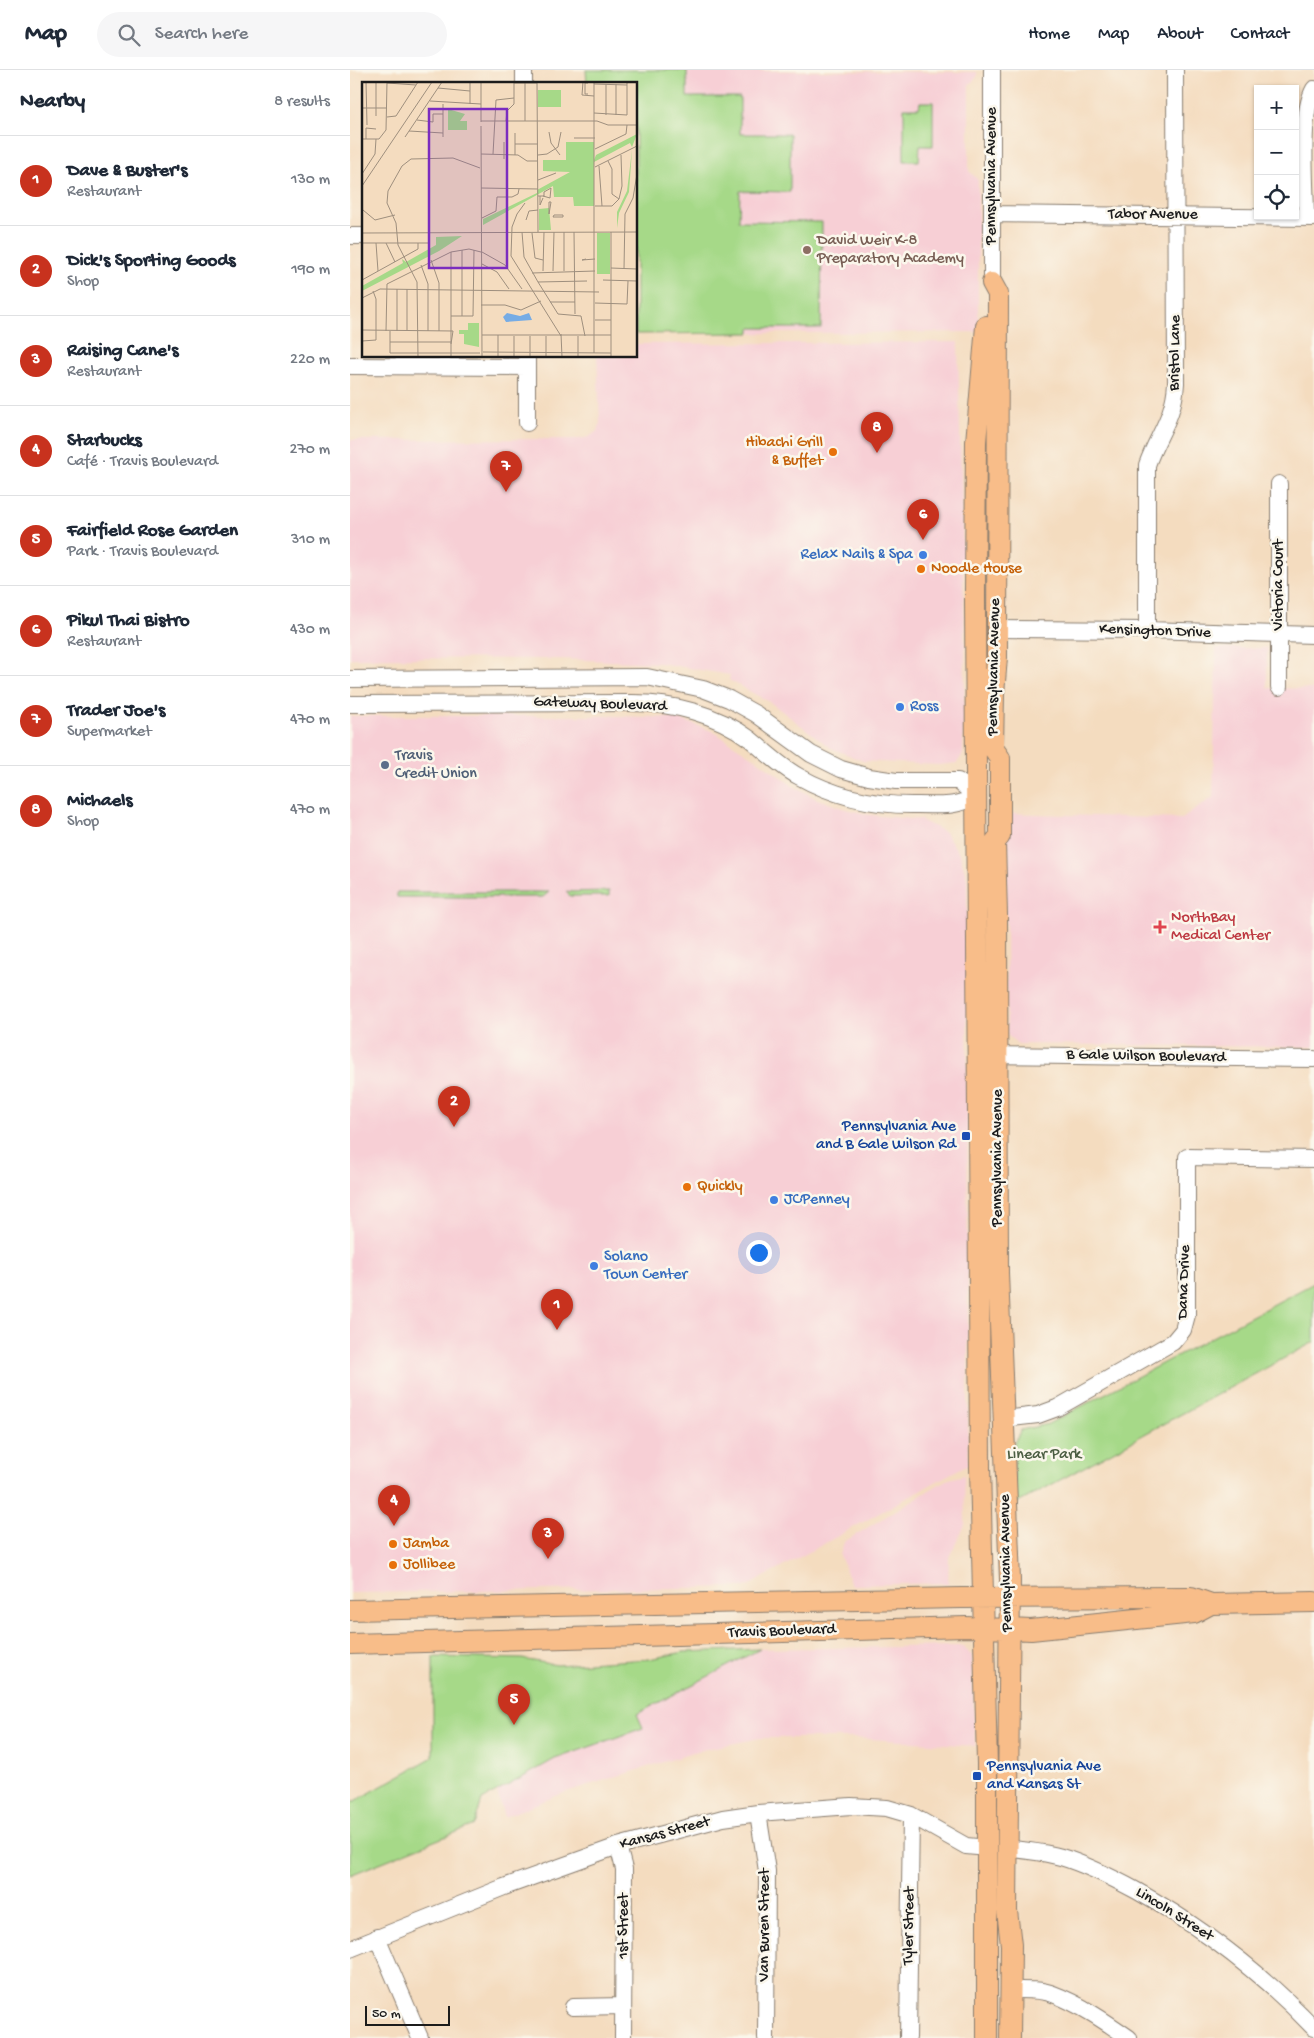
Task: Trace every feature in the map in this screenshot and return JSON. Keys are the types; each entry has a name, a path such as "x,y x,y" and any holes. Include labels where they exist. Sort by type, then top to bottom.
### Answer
{"main road":[{"name":"Pennsylvania Avenue","path":"992,283 986,294 986,334 976,442 976,796 998,1273 1009,1598 1007,1911 1011,1945 1010,2038"},
{"name":"Pennsylvania Avenue","path":"987,2038 988,1848 982,1598 988,1055 995,842 1000,836 1000,758 993,748 996,630 998,294 992,283"},
{"path":"976,544 985,560 986,614 996,630 976,646"},
{"path":"993,748 989,758 989,782 976,796 988,809 989,836 995,842"},
{"name":"Travis Boulevard","path":"350,1610 982,1598 1191,1597 1211,1604 1314,1602"},
{"name":"Travis Boulevard","path":"350,1644 630,1638 752,1632 983,1628 1032,1630 1194,1613 1211,1604"}],"street":[{"name":"Pennsylvania Avenue","path":"992,70 992,283"},
{"name":"Bristol Lane","path":"1147,630 1147,465 1152,449 1169,420 1175,399 1175,70"},
{"path":"1310,217 1306,126 1307,110 1314,89"},
{"name":"Tabor Avenue","path":"992,214 1310,217"},
{"path":"350,366 527,362 527,423"},
{"name":"Victoria Court","path":"1278,686 1280,484"},
{"name":"Kensington Drive","path":"996,630 1147,630 1314,635"},
{"name":"Gateway Boulevard","path":"350,680 647,677 680,683 728,699 756,714 811,754 841,769 869,777 896,781 958,781 976,796 959,805 895,806 866,802 835,793 797,775 748,738 728,726 698,713 671,706 640,703 350,704"},
{"name":"B Gale Wilson Boulevard","path":"988,1055 1314,1059"},
{"name":"Dana Drive","path":"1004,1419 1038,1414 1057,1408 1173,1342 1183,1330 1187,1315 1187,1157 1314,1159"},
{"name":"Kansas Street","path":"350,1948 504,1887 618,1846 724,1818 758,1812 851,1806 887,1808 911,1815 966,1846 988,1848"},
{"name":"Van Buren Street","path":"758,1812 767,1871 766,2038"},
{"name":"Tyler Street","path":"908,2038 911,1815"},
{"name":"1st Street","path":"618,1846 624,1869 623,2038"},
{"name":"Lincoln Street","path":"1008,1848 1061,1857 1102,1872 1177,1914 1239,1958 1287,1999 1314,2028"},
{"path":"377,1937 420,2038"},
{"path":"1010,1990 1053,1994 1111,2025 1129,2038"},
{"path":"573,2007 623,2006"}],"shaded area":[{"name":"David Weir K-8 Preparatory Academy","path":"586,70 977,72 977,77 969,85 969,171 978,180 978,332 638,334 638,82 587,82"},
{"path":"958,342 965,653 963,754 957,763 938,765 863,761 831,748 771,703 729,680 730,675 660,663 562,659 350,658 350,440 579,439 589,437 597,431 600,423 597,358 638,358 638,344"},
{"name":"NorthBay Medical Center","path":"1216,648 1267,648 1267,688 1314,689 1314,1047 1018,1044 1007,1035 1005,813 1182,819 1213,797"},
{"name":"Solano Town Center","path":"350,716 613,716 676,718 712,731 753,757 793,786 815,798 842,808 870,815 921,820 945,832 960,855 967,879 968,1464 746,1587 350,1593"},
{"path":"964,1475 965,1525 949,1557 948,1583 851,1585 840,1555 844,1542 946,1480"},
{"path":"963,1646 972,1656 975,1746 854,1738 760,1738 706,1749 566,1792 504,1817 497,1792 555,1759 643,1728 637,1714 760,1649"}],"green space":[{"path":"586,70 687,70 687,97 740,97 740,134 790,134 790,192 740,191 739,221 822,222 821,328 750,328 750,333 638,334 638,82 587,82"},
{"path":"920,102 933,102 933,146 920,146 919,161 904,161 904,108 919,108"},
{"path":"609,891 609,896 570,896 566,892"},
{"path":"397,892 549,892 543,897 397,897"},
{"name":"Linear Park","path":"1314,1283 1314,1342 1014,1505 1014,1443 1021,1430 1048,1424"},
{"path":"760,1649 637,1714 643,1728 555,1759 482,1800 474,1825 350,1875 350,1804 433,1757 433,1657 522,1659 557,1665 649,1659 684,1652"}],"place":[{"name":"David Weir K-8 Preparatory Academy","path":"807,250"},
{"name":"Hibachi Grill & Buffet","path":"833,452"},
{"name":"Michaels","path":"877,453"},
{"name":"Trader Joe's","path":"506,492"},
{"name":"Pikul Thai Bistro","path":"923,540"},
{"name":"Relax Nails & Spa","path":"923,555"},
{"name":"Noodle House","path":"921,569"},
{"name":"Ross","path":"900,707"},
{"name":"Travis Credit Union","path":"385,765"},
{"name":"NorthBay Medical Center","path":"1160,927"},
{"name":"Dick's Sporting Goods","path":"454,1127"},
{"name":"Pennsylvania Ave and B Gale Wilson Rd","path":"966,1136"},
{"name":"Quickly","path":"687,1187"},
{"name":"JCPenney","path":"774,1200"},
{"name":"Solano Town Center","path":"594,1266"},
{"name":"Dave & Buster's","path":"557,1330"},
{"name":"Starbucks","path":"394,1526"},
{"name":"Jamba","path":"393,1544"},
{"name":"Raising Cane's","path":"548,1559"},
{"name":"Jollibee","path":"393,1565"},
{"name":"Fairfield Rose Garden","path":"514,1725"},
{"name":"Pennsylvania Ave and Kansas St","path":"977,1776"}]}
